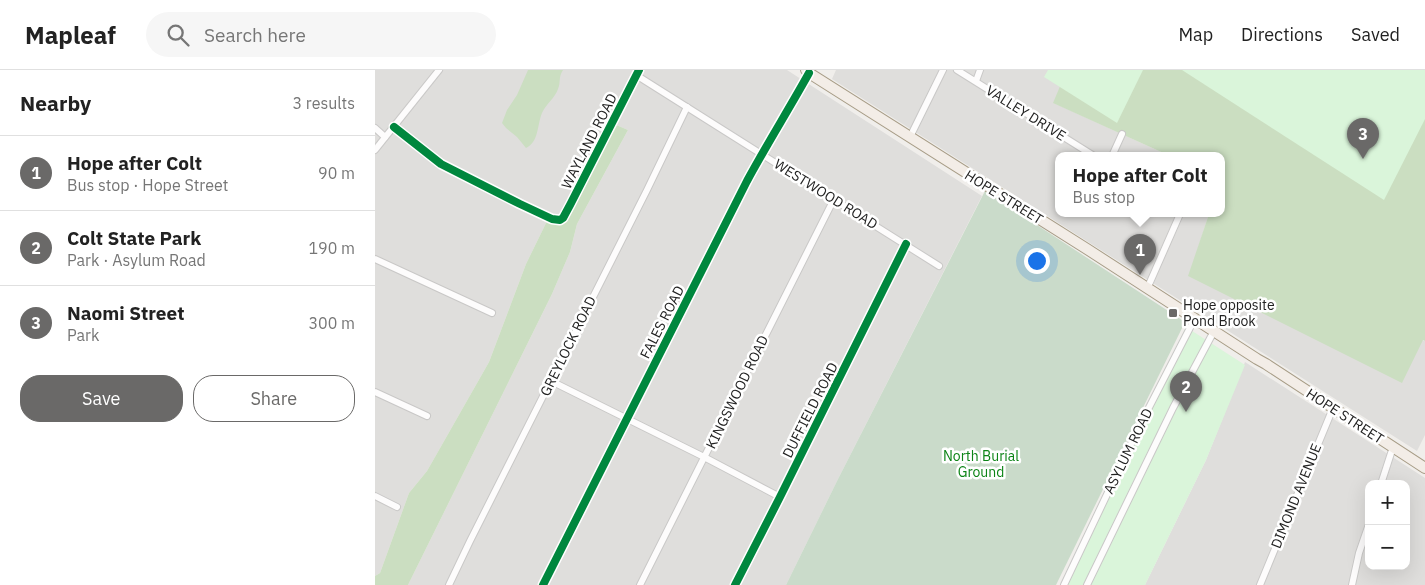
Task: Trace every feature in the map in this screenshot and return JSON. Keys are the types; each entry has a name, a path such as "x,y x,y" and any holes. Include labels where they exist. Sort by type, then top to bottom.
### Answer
{"main road":[{"name":"HOPE STREET","path":"796,70 808,72 1195,318 1425,468"}],"street":[{"path":"375,150 439,70"},
{"path":"910,137 943,70"},
{"name":"VALLEY DRIVE","path":"957,70 1088,152"},
{"path":"975,81 981,70"},
{"name":"FALES ROAD","path":"543,585 762,154 808,72"},
{"name":"WAYLAND ROAD","path":"394,127 441,164 519,204 558,220 563,218 571,205 638,73"},
{"name":"WESTWOOD ROAD","path":"638,73 687,107 939,266"},
{"name":"GREYLOCK ROAD","path":"449,585 687,107"},
{"path":"375,128 385,137"},
{"path":"1114,152 1122,134"},
{"name":"KINGSWOOD ROAD","path":"640,585 834,199"},
{"path":"1147,289 1179,217"},
{"name":"DUFFIELD ROAD","path":"735,585 906,244"},
{"path":"375,259 492,313"},
{"name":"ASYLUM ROAD","path":"1064,585 1139,427 1195,318"},
{"name":"ASYLUM ROAD","path":"1087,585 1173,408 1214,331"},
{"path":"551,381 780,497"},
{"path":"375,392 427,416"},
{"name":"DIMOND AVENUE","path":"1260,585 1333,408"},
{"path":"1382,480 1393,448"},
{"path":"375,496 397,506"},
{"path":"1352,585 1359,553 1369,525"}],"shaded area":[{"path":"375,70 787,70 982,196 786,585 408,585 552,294 570,252 577,224 628,130 614,124 562,225 547,221 526,264 489,362 427,471 409,493 380,573 375,576"},
{"path":"836,70 1063,70 1067,72 1054,103 1161,152 1055,152 1055,217 1208,217 1189,276 1425,341 1425,435 1417,451 832,79"},
{"path":"1245,362 1425,478 1425,585 1145,585 1206,460"}],"green space":[{"path":"528,70 563,70 557,92 542,113 533,142 526,148 502,123"},
{"path":"1048,70 1143,70 1117,123 1044,77"},
{"path":"1063,70 1425,70 1425,341 1423,340 1402,383 1188,276 1208,217 1225,217 1225,152 1161,152 1053,103 1066,72"},
{"path":"1182,70 1425,70 1425,119 1384,200"},
{"path":"614,124 628,130 577,224 570,252 552,294 408,585 375,585 375,576 380,573 409,493 427,471 489,362 526,264 547,221 562,224"},
{"name":"North Burial Ground","path":"985,191 1185,322 1056,585 786,585 838,479"},
{"path":"1186,327 1245,365 1206,460 1145,585 1065,585"}],"cycle path":[{"path":"394,127 441,164 520,204 552,219 560,220 570,205 639,70"},
{"path":"543,585 747,181 809,73"},
{"path":"735,585 906,244"}],"place":[{"name":"Naomi Street","path":"1363,159"},
{"name":"Hope after Colt","path":"1140,275"},
{"name":"Hope opposite Pond Brook","path":"1173,313"},
{"name":"Colt State Park","path":"1186,412"}]}
